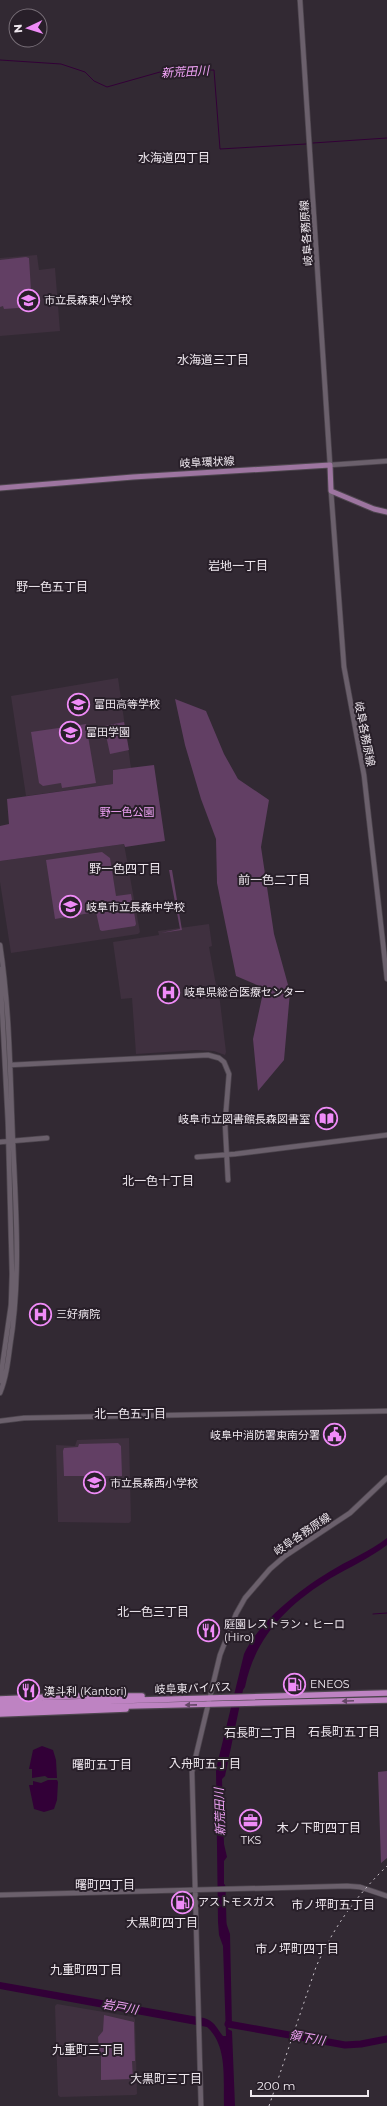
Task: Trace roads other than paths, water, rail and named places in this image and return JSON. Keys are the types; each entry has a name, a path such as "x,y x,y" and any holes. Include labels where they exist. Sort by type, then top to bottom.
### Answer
{"highway":[{"name":"岐阜東バイパス","path":"0,1709 156,1699 387,1693"},
{"path":"0,1699 128,1695 156,1699"},
{"name":"岐阜東バイパス","path":"0,1704 38,1706 145,1706 387,1700"},
{"path":"0,1714 108,1711 142,1708 145,1706"}],"main road":[{"name":"岐阜環状線","path":"0,488 133,477 330,465"},
{"path":"330,465 331,491 387,512"}],"street":[{"name":"岐阜各務原線","path":"300,0 330,465"},
{"path":"330,465 387,461"},
{"name":"岐阜各務原線","path":"331,491 344,667 364,775 387,979"},
{"path":"0,945 5,979 10,1066 12,1274 11,1305 0,1381"},
{"path":"0,969 17,1228 16,1305 4,1383 0,1393"},
{"path":"10,1066 180,1056 208,1055 219,1058 226,1065 229,1074 225,1112 228,1180"},
{"path":"197,1157 227,1155 387,1135"},
{"path":"0,1142 47,1138"},
{"path":"0,1421 32,1418 387,1411"},
{"name":"岐阜各務原線","path":"201,2106 192,1768 208,1697 220,1655 232,1624 245,1598 261,1579 285,1556 350,1513 387,1478"},
{"path":"0,1895 347,1886 360,1887 387,1896"}],"water":[{"name":"岩戸川","path":"387,1538 387,1545 315,1588 288,1611 265,1637 250,1669 243,1690 225,1776 222,1779 224,1844 227,1857 224,1861 224,1895 221,1899 221,1908 230,1934 232,2026 229,2026 228,2029 232,2031 235,2106 224,2106 224,2075 221,2053 214,2035 207,2027 0,1989 0,1982 204,2018 211,2021 223,2036 226,2036 223,1946 219,1935 218,1922 216,1769 244,1654 259,1630 293,1597 317,1579 373,1548"},
{"path":"42,1746 53,1750 56,1760 57,1778 48,1778 45,1776 32,1778 32,1769 29,1769 33,1750"},
{"path":"48,1780 57,1780 58,1782 57,1800 54,1809 44,1812 34,1809 29,1785 33,1785 33,1781 41,1783"}],"waterway":[{"name":"新荒田川","path":"0,60 61,64 85,72 94,81 107,87 160,72 214,70 220,149 306,144"},
{"name":"新荒田川","path":"313,143 387,138"},
{"path":"373,1614 387,1613"},
{"name":"新荒田川","path":"222,1887 223,1923"},
{"name":"領下川","path":"228,2024 345,2045 361,2044 387,2039"}],"railway":[{"path":"269,2106 316,1967 330,1939 346,1913 365,1889 387,1866"}],"place":[{"name":"市立長森東小学校","path":"29,300"},
{"name":"富田高等学校","path":"78,704"},
{"name":"富田学園","path":"71,732"},
{"name":"岐阜市立長森中学校","path":"70,907"},
{"name":"岐阜県総合医療センター","path":"169,992"},
{"name":"岐阜市立図書館長森図書室","path":"326,1119"},
{"name":"三好病院","path":"41,1314"},
{"name":"岐阜中消防署東南分署","path":"335,1435"},
{"name":"市立長森西小学校","path":"94,1483"},
{"name":"庭園レストラン・ヒーロ (Hiro)","path":"209,1630"},
{"name":"ENEOS","path":"295,1684"},
{"name":"漢斗利 (Kantori)","path":"28,1691"},
{"name":"TKS","path":"251,1820"},
{"name":"アストモスガス","path":"182,1902"}],"district":[{"name":"水海道四丁目","path":"174,158"},
{"name":"水海道三丁目","path":"213,360"},
{"name":"岩地一丁目","path":"238,566"},
{"name":"野一色五丁目","path":"52,587"},
{"name":"野一色四丁目","path":"125,869"},
{"name":"前一色二丁目","path":"274,880"},
{"name":"北一色十丁目","path":"158,1181"},
{"name":"北一色五丁目","path":"130,1414"},
{"name":"北一色三丁目","path":"153,1612"},
{"name":"石長町五丁目","path":"344,1732"},
{"name":"石長町二丁目","path":"260,1733"},
{"name":"入舟町五丁目","path":"205,1764"},
{"name":"曙町五丁目","path":"102,1765"},
{"name":"木ノ下町四丁目","path":"319,1828"},
{"name":"曙町四丁目","path":"105,1885"},
{"name":"市ノ坪町五丁目","path":"333,1905"},
{"name":"大黒町四丁目","path":"162,1923"},
{"name":"市ノ坪町四丁目","path":"297,1949"},
{"name":"九重町四丁目","path":"86,1970"},
{"name":"九重町三丁目","path":"88,2050"},
{"name":"大黒町三丁目","path":"166,2079"}],"park label":[{"name":"野一色公園","path":"127,812"}]}
